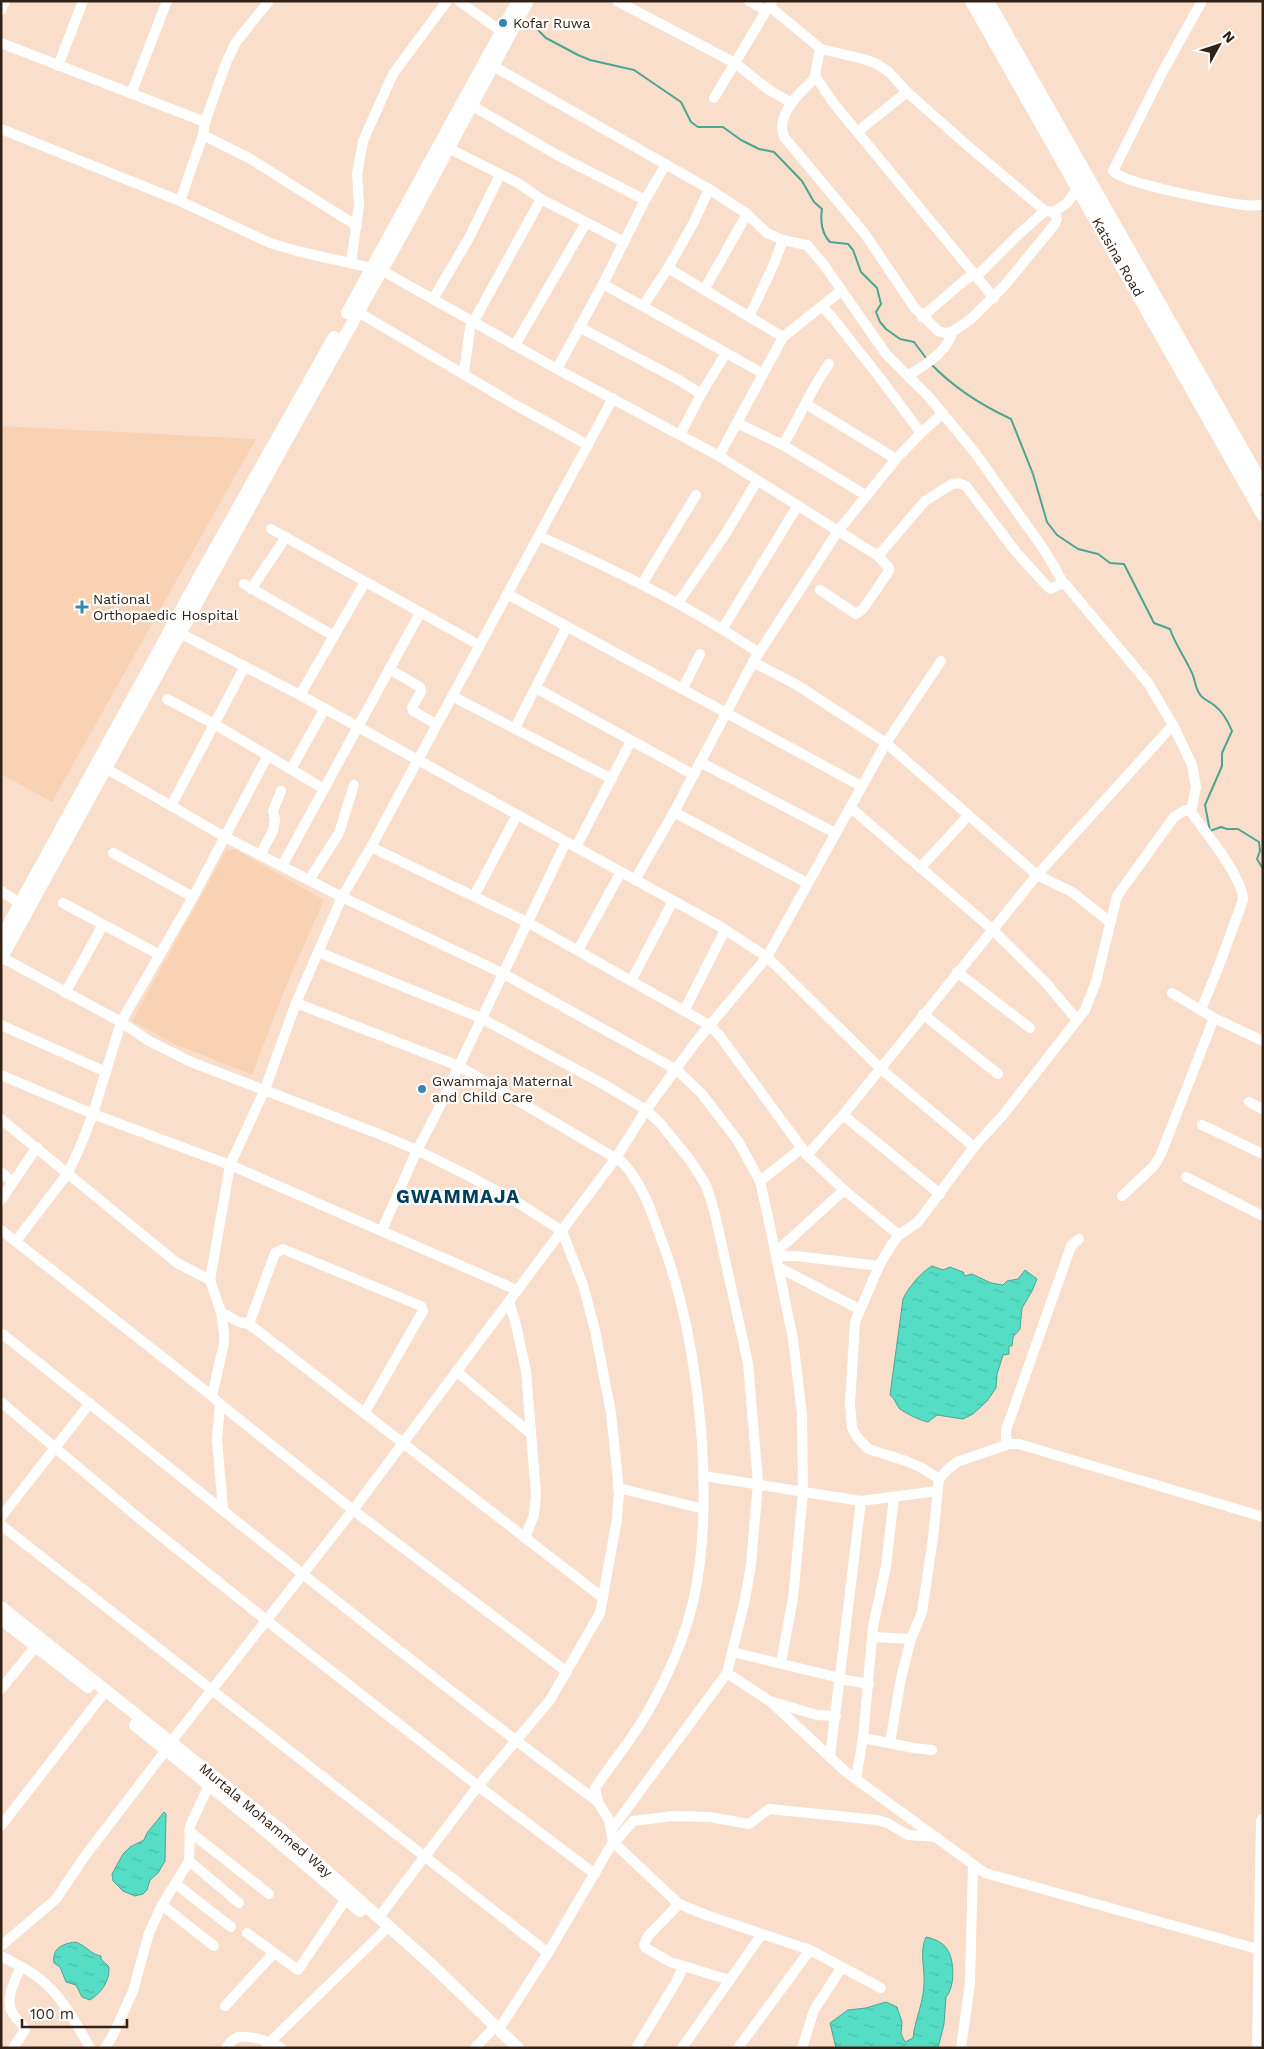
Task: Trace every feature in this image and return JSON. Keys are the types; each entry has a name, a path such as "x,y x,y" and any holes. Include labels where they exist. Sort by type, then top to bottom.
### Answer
{"highway":[{"name":"Katsina Road","path":"972,1 1263,514"},
{"name":"Katsina Road","path":"987,1 1263,486"},
{"path":"1259,2048 1263,1821"}],"main road":[{"path":"2,958 24,906 376,269 518,1"},
{"path":"176,631 358,312 376,269 448,148 528,1"},
{"path":"1,938 24,906"},
{"name":"Murtala Mohammed Way","path":"1,1607 168,1746 209,1785 384,1931 495,2030 518,2048"},
{"name":"Murtala Mohammed Way","path":"1,1619 101,1697 280,1830 379,1917 495,2030 507,2048"}],"street":[{"path":"1,10 5,1"},
{"path":"58,66 83,1"},
{"path":"131,94 167,1"},
{"path":"180,201 226,63 236,42 269,1"},
{"path":"351,263 357,226 359,159 370,125 393,74 448,1"},
{"path":"459,1 502,32"},
{"path":"749,1 769,6 821,48 874,63 889,72 907,92 968,146 1049,211 1056,219 1055,224 994,298 971,319 952,332 938,331 922,317 865,234 784,137 782,132 783,120 792,103 815,76 817,59 821,48"},
{"path":"1202,1 1163,71 1113,171 1119,176 1136,182 1178,192 1246,206 1263,205"},
{"path":"620,2 735,64 769,90 792,103"},
{"path":"714,98 769,6"},
{"path":"1,43 205,122"},
{"path":"493,66 709,190 747,214 767,233 783,240 808,245 886,354 943,413 976,454 1055,566 1064,584 1148,683 1173,725 1192,764 1196,787 1191,812 1227,864 1243,893 1224,954 1201,1010"},
{"path":"815,76 857,132 973,276 994,298"},
{"path":"857,132 907,92"},
{"path":"472,105 557,155 645,200"},
{"path":"1,129 180,201 270,243 312,255 376,269 719,456 838,530 878,556 888,565 889,571 860,612 856,614 820,590"},
{"path":"203,135 249,158 357,226"},
{"path":"448,148 518,183 541,199 624,242"},
{"path":"557,369 603,284 645,200 666,164"},
{"path":"433,299 469,238 500,175"},
{"path":"922,317 966,279 981,272 1019,234 1049,211 1066,203 1078,188"},
{"path":"643,306 668,268 694,222 709,190"},
{"path":"464,374 468,338 473,322 541,199"},
{"path":"704,290 747,214"},
{"path":"515,345 586,223"},
{"path":"749,317 783,240"},
{"path":"668,268 783,337"},
{"path":"603,284 762,373"},
{"path":"719,456 783,337 842,290"},
{"path":"822,307 880,378 920,433"},
{"path":"358,312 588,445"},
{"path":"579,327 679,380 701,394"},
{"path":"908,376 937,355 951,340 952,332"},
{"path":"680,435 701,394 726,353"},
{"path":"783,445 815,384 829,364"},
{"path":"212,1396 224,1343 221,1312 210,1280 230,1165 265,1089 296,1003 342,896 613,398"},
{"path":"806,404 896,459"},
{"path":"635,880 674,812 753,662 838,530 896,459 920,433 943,413"},
{"path":"737,423 783,445 866,496"},
{"path":"678,603 726,533 757,481"},
{"path":"878,556 925,501 952,484 959,483 966,486 1016,552 1047,586 1051,589 1064,584"},
{"path":"642,584 696,495"},
{"path":"723,628 798,505"},
{"path":"271,529 479,645"},
{"path":"538,536 642,584 678,603 723,628 759,653"},
{"path":"286,537 248,586 334,636"},
{"path":"300,696 365,582"},
{"path":"507,594 726,711 861,786"},
{"path":"282,866 420,613"},
{"path":"515,728 567,626"},
{"path":"176,631 245,666 621,872 725,930 767,957 881,1069 974,1147"},
{"path":"683,688 700,654"},
{"path":"1,1946 56,1898 85,1856 168,1746 353,1510 562,1231 616,1158 646,1110 709,1025 767,957 886,743 941,661"},
{"path":"753,662 797,685 886,743 1037,875 1072,892 1110,922"},
{"path":"171,806 216,725 245,666"},
{"path":"389,669 420,687 421,692 412,708 413,711 436,724"},
{"path":"536,688 694,775"},
{"path":"452,696 612,779"},
{"path":"167,699 216,725 324,788"},
{"path":"291,769 324,710"},
{"path":"760,1181 804,1151 819,1144 1037,875 1173,725"},
{"path":"382,1230 417,1150 504,974 527,922 571,845 612,779 631,741"},
{"path":"16,1242 68,1173 93,1114 121,1022 193,897 267,756"},
{"path":"700,762 835,834"},
{"path":"102,766 225,837 309,880 504,974 677,1070 702,1094 738,1141 760,1181 780,1268 793,1340 802,1415 802,1492 793,1598 781,1663"},
{"path":"309,880 339,833 354,786"},
{"path":"260,855 273,831 274,811 281,791"},
{"path":"851,808 992,929 1046,983 1077,1020"},
{"path":"939,1479 922,1468 906,1461 868,1449 862,1445 854,1432 852,1428 850,1387 855,1322 878,1266 899,1235 918,1222 974,1147 1003,1115 1085,1010 1092,997 1117,896 1174,817 1181,811 1191,812"},
{"path":"674,812 807,882"},
{"path":"474,896 517,815"},
{"path":"920,868 968,816"},
{"path":"370,847 527,922 709,1025 719,1035 804,1151 844,1190 899,1235"},
{"path":"113,853 193,897"},
{"path":"578,950 621,872"},
{"path":"1,891 24,906"},
{"path":"631,981 673,901"},
{"path":"63,902 160,955"},
{"path":"65,993 103,925"},
{"path":"684,1011 725,930"},
{"path":"318,952 481,1018 605,1085 646,1110 660,1123 690,1160 706,1185 715,1214 748,1363 758,1483 751,1565 727,1674 612,1829"},
{"path":"2,958 121,1022 149,1041 191,1062 265,1089 417,1150 511,1200 562,1231 583,1285 595,1330 611,1413 618,1488 616,1519 600,1613 550,1700 478,1786 379,1917"},
{"path":"957,972 1030,1028"},
{"path":"1172,993 1214,1018 1260,1037"},
{"path":"296,1003 459,1066 616,1158 631,1172 647,1201 675,1274 692,1350 699,1399 704,1509 700,1560 694,1598 678,1650 646,1714 595,1788 598,1802 609,1820 614,1843 679,1904 810,1950 881,1988"},
{"path":"923,1014 998,1074"},
{"path":"1122,1196 1154,1166 1161,1154 1214,1018"},
{"path":"1,1025 106,1072"},
{"path":"1,1075 93,1114 230,1165 517,1290"},
{"path":"1249,1102 1263,1109"},
{"path":"843,1115 940,1194"},
{"path":"1,1119 177,1263 210,1280"},
{"path":"1202,1125 1263,1154"},
{"path":"1,1200 37,1147"},
{"path":"1,1172 12,1182"},
{"path":"1186,1177 1263,1216"},
{"path":"776,1254 844,1190"},
{"path":"1,1230 353,1510 567,1672"},
{"path":"1009,1444 1006,1439 1006,1430 1070,1246 1079,1239"},
{"path":"249,1324 275,1253 283,1249 420,1306 423,1311 365,1412"},
{"path":"776,1254 878,1266"},
{"path":"780,1268 860,1309"},
{"path":"509,1301 526,1371 536,1505 525,1538"},
{"path":"221,1312 239,1322 249,1324 603,1598"},
{"path":"1,1332 303,1574 516,1741 598,1802"},
{"path":"456,1371 530,1433"},
{"path":"1,1402 141,1520 266,1620 478,1786 595,1874"},
{"path":"1,1517 90,1403"},
{"path":"220,1404 218,1440 224,1510"},
{"path":"890,1743 901,1678 911,1639 922,1612 933,1538 939,1479 957,1462 1009,1444 1019,1444 1263,1517"},
{"path":"704,1476 758,1483 861,1501 937,1491"},
{"path":"618,1488 704,1509"},
{"path":"856,1779 863,1738 873,1637 886,1566 894,1497"},
{"path":"830,1757 861,1501"},
{"path":"1,1525 363,1810 426,1855 548,1953"},
{"path":"873,1637 911,1639"},
{"path":"1,1689 36,1646"},
{"path":"733,1652 869,1684"},
{"path":"727,1674 771,1702 856,1779 984,1873 1261,1950"},
{"path":"1,1826 101,1697"},
{"path":"771,1702 817,1715 836,1716"},
{"path":"863,1738 932,1750"},
{"path":"105,2048 133,1991 149,1933 162,1904 189,1861 189,1831 193,1816 209,1785"},
{"path":"475,2048 495,2030 548,1953 614,1843 633,1821 673,1816 710,1817 749,1824 769,1810 877,1820 887,1823 908,1835 937,1837"},
{"path":"189,1831 269,1894"},
{"path":"189,1861 239,1902"},
{"path":"961,2048 970,1983 973,1866"},
{"path":"176,1884 231,1927"},
{"path":"247,1933 273,1954 298,1970 346,1899"},
{"path":"162,1904 214,1946"},
{"path":"679,1904 648,1936 644,1944 646,1948 670,1962 730,1980"},
{"path":"269,2044 384,1931"},
{"path":"682,2048 762,1934"},
{"path":"738,2048 810,1950"},
{"path":"225,2006 273,1954"},
{"path":"1,1956 38,1977 54,1992 69,2012 90,2048"},
{"path":"636,2048 676,1982 683,1966"},
{"path":"802,2048 814,2010 842,1967"},
{"path":"13,2048 26,2030 12,2012 10,2006 14,1982 21,1968"},
{"path":"226,2048 239,2037 281,2048"}],"shaded area":[{"name":"National Orthopaedic Hospital","path":"1,426 256,439 52,802 1,774"},
{"path":"235,849 324,900 285,989 252,1075 172,1043 132,1021 226,851"}],"water":[{"path":"932,1266 943,1270 950,1267 963,1272 965,1276 972,1274 991,1283 1003,1285 1007,1281 1018,1279 1025,1270 1037,1279 1022,1308 1020,1329 1013,1337 1012,1346 1009,1346 1009,1354 1003,1355 997,1374 996,1388 987,1401 973,1414 963,1419 937,1415 928,1422 924,1421 900,1409 890,1395 903,1299 915,1281"},
{"path":"164,1812 166,1814 165,1861 158,1873 150,1880 147,1890 143,1894 135,1896 123,1891 113,1881 112,1874 123,1854 130,1847 144,1840 147,1833"},
{"path":"926,1937 938,1941 947,1949 953,1967 951,1987 946,1997 944,2024 938,2048 836,2048 830,2023 848,2010 866,2008 886,2002 897,2007 902,2022 901,2034 905,2042 913,2038 924,1990 923,1954"},
{"path":"75,1942 101,1956 101,1959 109,1967 108,1977 104,1986 90,2000 82,1997 76,1985 66,1982 60,1967 54,1963 56,1950 66,1944"}],"waterway":[{"path":"533,25 546,38 578,55 590,60 634,70 681,102 691,122 698,127 723,127 741,140 759,149 774,152 802,181 814,202 822,209 822,227 827,239 830,242 848,244 853,250 861,272 877,288 881,304 876,312 880,322 900,339 914,342 926,358"},
{"path":"931,364 968,395 1011,419 1033,474 1047,522 1057,535 1078,549 1098,554 1110,563 1124,564 1154,623 1170,629 1199,693 1220,711 1232,731 1222,753 1222,766 1205,805 1210,831 1221,827 1238,829 1259,842 1260,851 1257,859 1263,869"}],"place":[{"name":"Kofar Ruwa","path":"503,23"},
{"name":"National Orthopaedic Hospital","path":"82,607"},
{"name":"Gwammaja Maternal and Child Care","path":"422,1089"}],"district":[{"name":"GWAMMAJA","path":"458,1196"}]}
